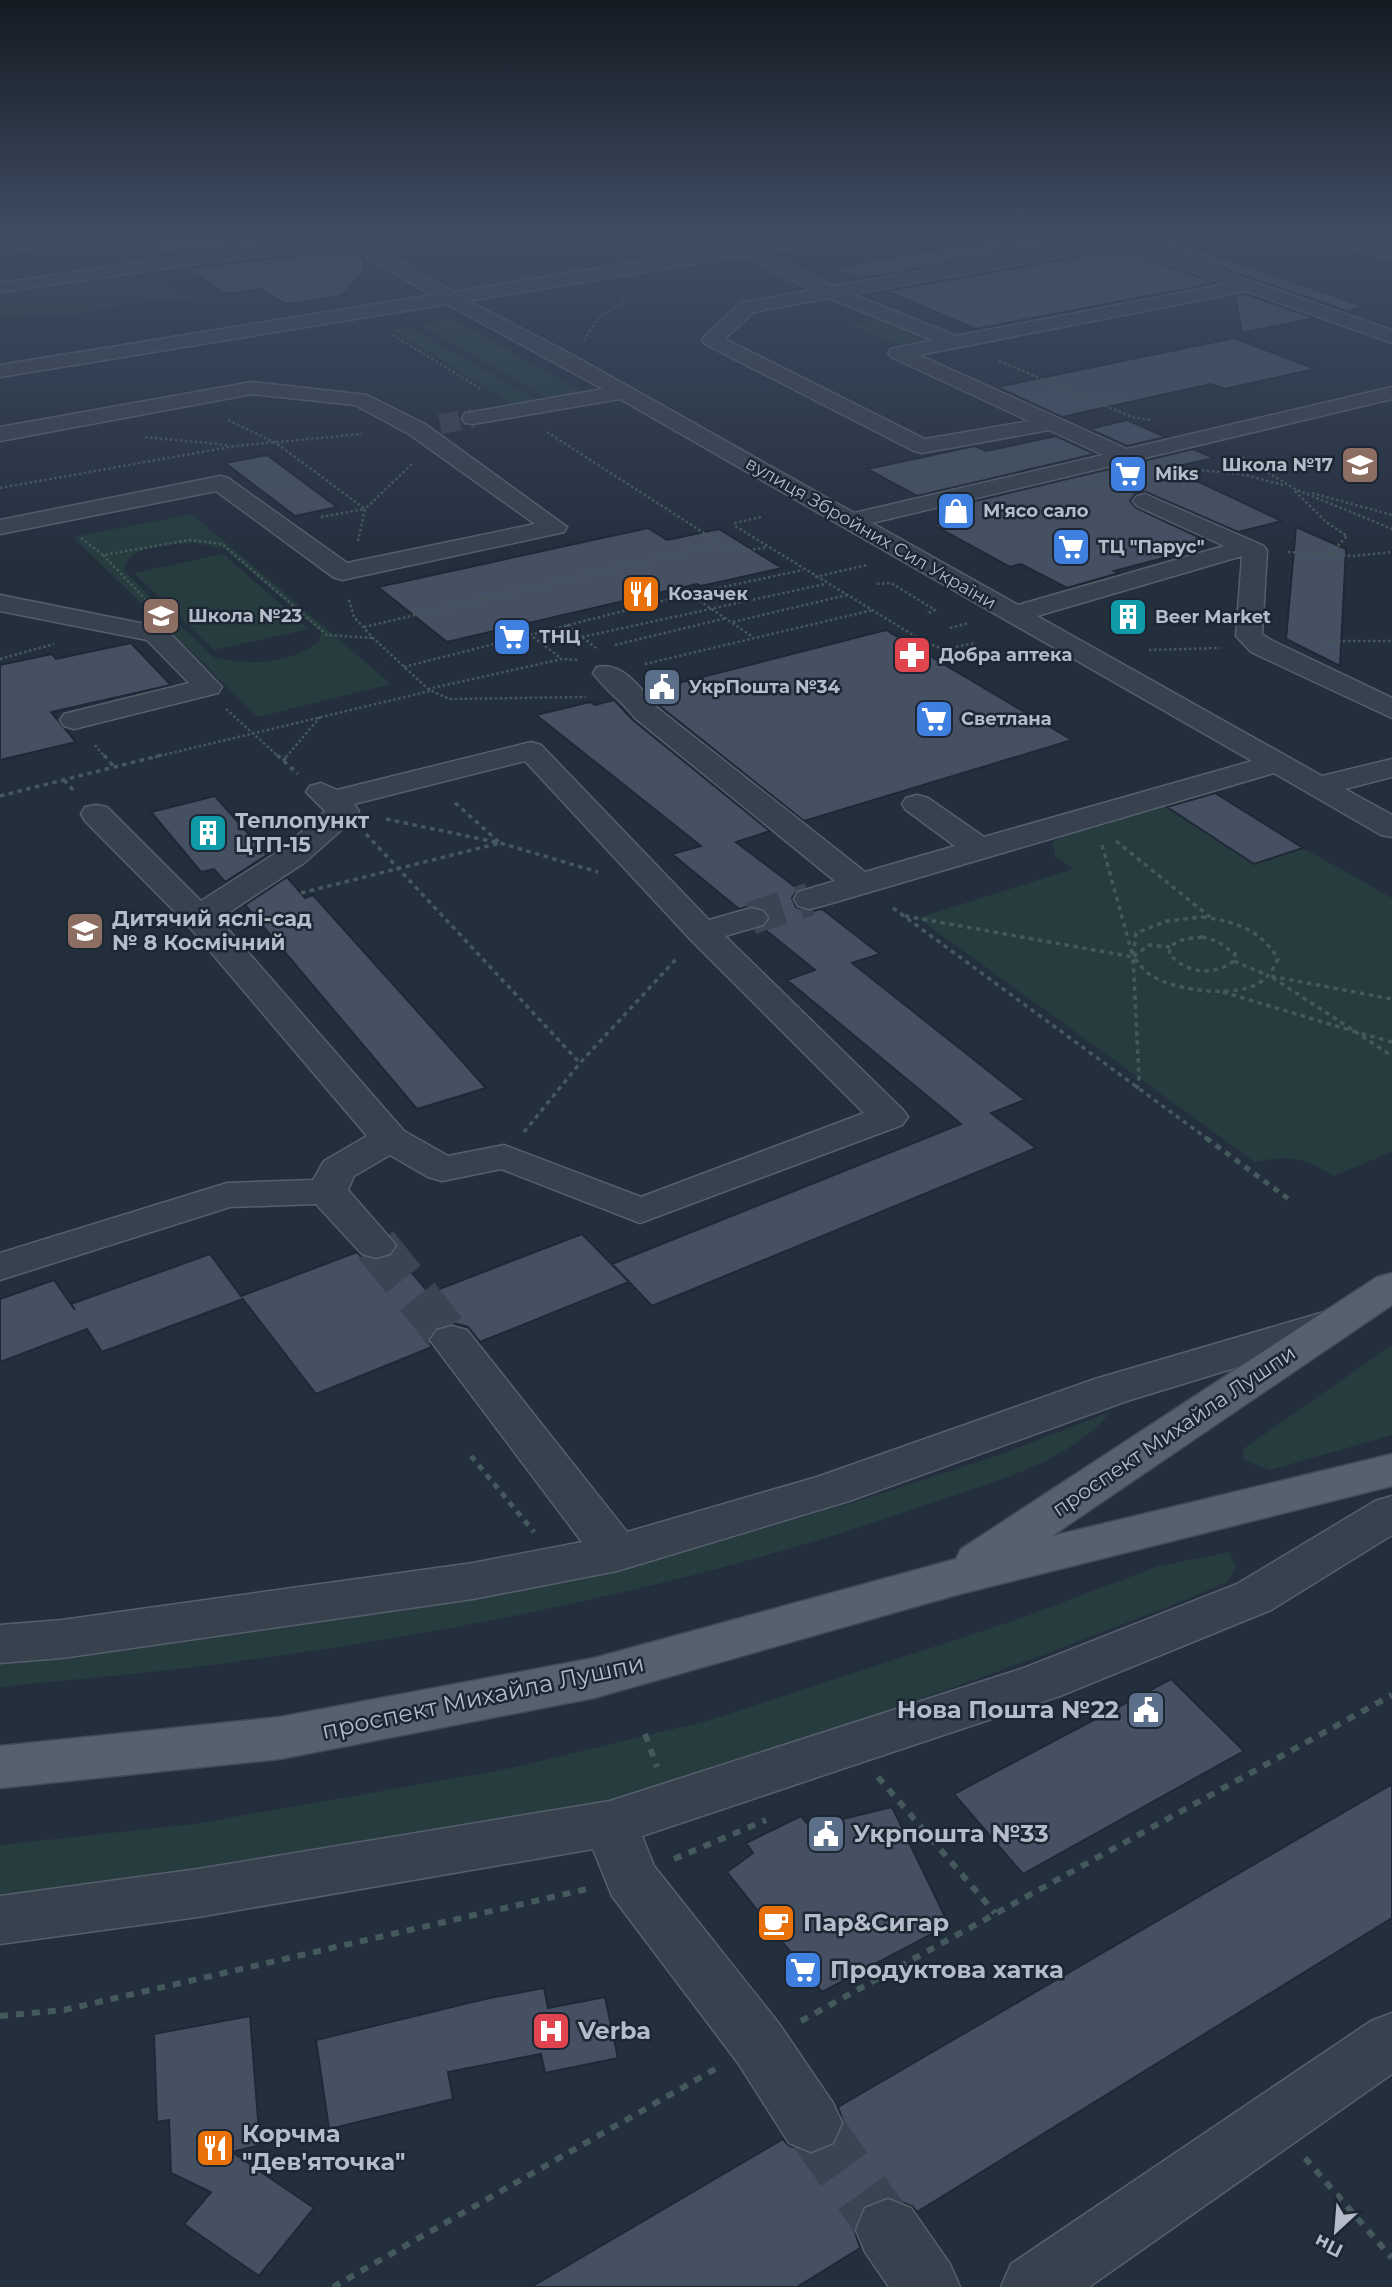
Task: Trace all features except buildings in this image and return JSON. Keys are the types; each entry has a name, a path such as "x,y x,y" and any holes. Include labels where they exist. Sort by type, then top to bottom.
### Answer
{"main road":[{"name":"проспект Михайла Лушпи","path":"956,1577 1392,1286"},
{"name":"проспект Михайла Лушпи","path":"0,1767 280,1738 594,1678 956,1577 1392,1469"}],"street":[{"path":"0,371 177,343"},
{"name":"вулиця Збройних Сил України","path":"532,343 1392,828"},
{"path":"717,343 922,446 1053,423"},
{"path":"950,343 898,352 1053,423 1130,454"},
{"path":"35,344 60,362"},
{"path":"0,434 252,388 360,399 417,429 555,527 342,572 220,483 0,527"},
{"path":"473,418 624,393"},
{"path":"851,521 1392,393"},
{"path":"417,429 440,424"},
{"path":"1145,501 1252,549"},
{"path":"1014,614 1252,549"},
{"path":"1252,549 1250,635 1261,646 1392,709"},
{"path":"0,603 156,634 208,687 74,720"},
{"path":"599,661 645,712 859,884"},
{"path":"96,814 199,917 390,1139 442,1169 504,1157 584,1186 640,1211 889,1117 702,932 531,751 330,799 293,856 199,917"},
{"path":"810,899 979,848 1092,820 1277,763"},
{"path":"1318,786 1392,768"},
{"path":"917,804 979,848"},
{"path":"702,932 751,918"},
{"path":"327,1192 338,1169 390,1139"},
{"path":"0,1267 227,1195 327,1192 376,1245"},
{"path":"0,1644 62,1639 473,1581 617,1553 833,1489 1111,1390 1336,1322"},
{"path":"452,1340 617,1553"},
{"path":"0,1920 198,1893 610,1824 1054,1677 1254,1597 1392,1513"},
{"path":"610,1824 632,1879 759,2044 811,2123"},
{"path":"1034,2287 1392,2040"},
{"path":"888,2231 927,2287"}],"path":[{"path":"406,343 721,544 745,551 766,547"},
{"path":"956,343 1132,417 1174,425 1205,437 1233,450 1262,473 1292,488 1392,529"},
{"path":"181,399 276,443 365,509"},
{"path":"1130,454 1200,471 1245,475 1392,514"},
{"path":"1292,488 1326,522 1347,536 1330,553"},
{"path":"761,516 741,520 735,523 735,526 815,577 934,646 955,648 976,643"},
{"path":"48,517 103,555 190,540 222,544 327,635 373,638"},
{"path":"363,627 721,544"},
{"path":"1252,549 1352,556 1392,552"},
{"path":"815,577 873,563"},
{"path":"403,667 690,594 803,569"},
{"path":"582,637 826,583"},
{"path":"877,584 891,583 935,610 926,614"},
{"path":"690,594 754,638"},
{"path":"733,622 847,595"},
{"path":"428,689 562,659 599,661 754,638 873,610"},
{"path":"599,661 727,618"},
{"path":"566,625 582,637 599,661"},
{"path":"533,636 562,659"},
{"path":"0,796 322,715 431,691 449,699 590,696 645,712"},
{"path":"283,761 322,715"},
{"path":"253,734 330,799 580,1063"},
{"path":"427,777 500,843"},
{"path":"330,799 500,843 664,891"},
{"path":"1092,820 1210,918"},
{"path":"1092,820 1133,957 1152,976 1185,988 1223,992 1392,1042"},
{"path":"292,895 500,843"},
{"path":"859,884 1290,1200"},
{"path":"903,915 1133,957 1149,945 1170,947"},
{"path":"1137,1089 1139,1077 1133,957 1136,933 1154,922 1180,917 1210,918 1243,926 1268,942 1278,959 1270,976 1251,987 1223,992"},
{"path":"504,1157 580,1063 702,932"},
{"path":"1202,937 1228,946 1235,954 1234,961 1228,967 1216,971 1201,971 1175,962 1169,954 1170,947 1176,941 1202,937"},
{"path":"1234,961 1270,976 1392,1056"},
{"path":"1270,976 1392,999"},
{"path":"334,2287 759,2044 1392,1695"},
{"path":"874,1773 995,1913"},
{"path":"0,2016 64,2010 632,1879 775,1815"},
{"path":"1274,2123 1392,2258"}],"green space":[{"path":"413,343 437,343 544,404 519,408"},
{"path":"451,343 495,343 589,396 555,402"},
{"path":"192,514 391,684 258,717 73,537","holes":["195,543 225,549 321,632 319,641 308,649 282,659 240,662 213,657 123,570 134,555 153,547"]},
{"path":"223,554 309,629 214,650 134,573"},
{"path":"1165,806 1254,864 1303,848 1392,898 1392,1152 1333,1176 1296,1159 1255,1162 918,918 1073,869 1055,856 1053,841 1096,824"},
{"path":"1392,1345 1392,1435 1270,1470 1243,1459 1243,1449"},
{"path":"1110,1412 1093,1430 1074,1444 1031,1468 854,1529 683,1578 423,1633 186,1668 0,1687 0,1659 591,1573 724,1540 868,1498 999,1455"},
{"path":"1229,1552 1236,1568 1227,1582 1190,1598 1046,1654 718,1772 522,1823 216,1872 0,1896 0,1845 194,1824 507,1769 707,1721 1016,1620 1159,1566"}],"tunnel":[{"path":"440,424 473,418"},
{"path":"751,918 810,899"},
{"path":"376,1245 452,1340"},
{"path":"811,2123 888,2230"}],"place":[{"name":"Школа №17","path":"1360,465"},
{"name":"Miks","path":"1128,474"},
{"name":"М'ясо сало","path":"956,511"},
{"name":"ТЦ \"Парус\"","path":"1071,547"},
{"name":"Козачек","path":"641,594"},
{"name":"Школа №23","path":"161,616"},
{"name":"Beer Market","path":"1128,617"},
{"name":"ТНЦ","path":"512,637"},
{"name":"Добра аптека","path":"912,655"},
{"name":"УкрПошта №34","path":"662,687"},
{"name":"Светлана","path":"934,719"},
{"name":"Теплопункт ЦТП-15","path":"208,833"},
{"name":"Дитячий яслі-сад № 8 Космічний","path":"85,931"},
{"name":"Нова Пошта №22","path":"1146,1710"},
{"name":"Укрпошта №33","path":"826,1834"},
{"name":"Пар&Сигар","path":"776,1923"},
{"name":"Продуктова хатка","path":"803,1970"},
{"name":"Verba","path":"551,2031"},
{"name":"Корчма \"Дев'яточка\"","path":"215,2148"}]}
